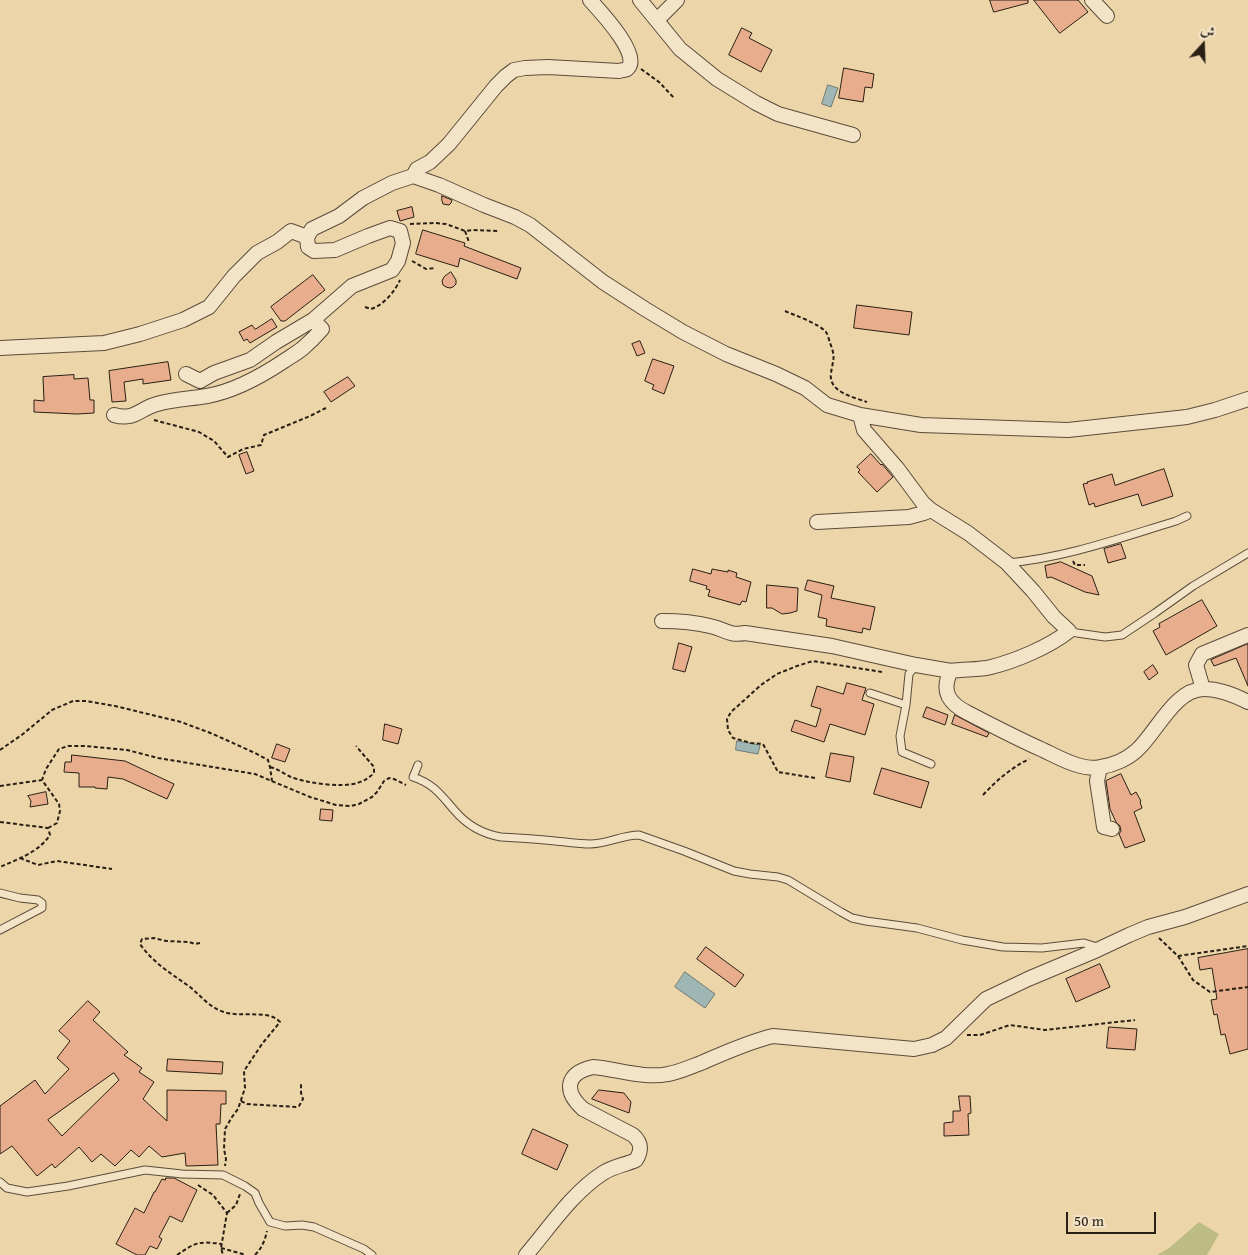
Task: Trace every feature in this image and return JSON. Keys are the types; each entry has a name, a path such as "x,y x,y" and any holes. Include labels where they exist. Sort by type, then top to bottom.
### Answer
{"street":[{"path":"413,176 417,169 430,162 449,144 496,86 514,70 548,68 620,71 627,69 631,63 626,46 617,32 590,0"},
{"path":"640,0 680,49 717,79 778,114 853,135"},
{"path":"657,20 677,0"},
{"path":"1092,0 1107,16"},
{"path":"186,374 200,381 214,373 250,360 313,320 352,286 392,270 398,261 403,243 400,231 390,228 335,250 314,251 308,247 307,237 312,229 339,216 364,198 392,183 413,176 515,216 603,282 683,332 726,354 805,388 826,405 860,415 921,425 1068,430 1187,417 1248,399"},
{"path":"0,348 104,343 183,320 209,306 234,276 257,254 291,231 307,237"},
{"path":"114,415 123,418 132,416 157,404 182,398 212,395 256,379 302,349 322,329 313,320"},
{"path":"662,620 712,626 735,635 745,632 832,646 951,671 990,667 1014,659 1042,648 1069,631 1054,617 1007,563 968,532 931,510 923,503 897,468 864,430 860,415"},
{"path":"817,522 910,517 931,510"},
{"path":"1203,689 1196,665 1202,654 1248,635"},
{"path":"951,671 946,686 949,699 957,707 1044,751 1085,767 1100,767 1119,761 1135,752 1175,704 1190,693 1203,689 1226,692 1248,702"},
{"path":"1100,767 1097,781 1104,827 1112,829"},
{"path":"526,1255 583,1188 614,1167 636,1160 640,1150 638,1139 633,1135 583,1109 577,1103 570,1087 572,1079 577,1072 585,1068 592,1067 657,1076 684,1070 756,1040 772,1036 914,1049 932,1045 946,1038 986,999 1028,978 1148,927 1185,917 1248,894"}],"lane":[{"path":"1007,563 1028,562 1074,551 1176,522 1187,516"},
{"path":"1069,631 1077,634 1105,637 1122,635 1193,586 1248,553"},
{"path":"916,665 909,674 900,736 902,752 931,764"},
{"path":"870,693 906,705"},
{"path":"418,765 413,777 431,785 468,823 493,836 579,844 600,844 632,835 639,835 684,850 734,871 788,880 852,918 917,928 962,940 1003,947 1042,948 1084,943 1094,946 1097,950"},
{"path":"0,893 38,900 42,903 42,908 0,930"},
{"path":"0,1182 8,1188 27,1192 68,1186 145,1170 182,1174 223,1175 246,1186 255,1193 270,1222 285,1226 302,1225 314,1227 364,1249 372,1255"}],"path":[{"path":"631,63 659,82 674,98"},
{"path":"400,231 408,224 436,223 446,224 466,231 499,231"},
{"path":"466,231 469,242"},
{"path":"398,261 410,259 420,267 426,269 435,268"},
{"path":"365,307 372,309 379,307 397,287 401,278"},
{"path":"785,311 816,324 827,333 833,350 834,360 830,380 845,394 868,402"},
{"path":"132,416 156,420 198,432 214,440 228,457 261,445 264,435 326,408"},
{"path":"815,778 778,772 763,744 732,738 728,730 727,719 731,712 761,685 777,674 813,661 883,672"},
{"path":"0,750 24,734 52,710 73,701 86,700 181,722 255,752 268,760 272,782"},
{"path":"42,780 46,769 59,749 68,746 85,746 127,750 167,760 255,774 310,797 336,805 350,806 360,804 372,797 384,781 389,778 408,785"},
{"path":"270,766 291,777 326,785 357,784 368,779 374,773 374,767 356,746"},
{"path":"983,795 1011,769 1044,751"},
{"path":"0,786 42,780"},
{"path":"0,822 48,828 57,823 60,812 59,804 42,780"},
{"path":"0,867 44,844 50,835 48,828"},
{"path":"20,858 38,865 57,861 112,870"},
{"path":"1148,927 1178,956 1194,980 1210,992 1248,987"},
{"path":"200,943 166,941 154,938 142,940 140,944 165,970 217,1009 234,1014 274,1016 280,1022 256,1052 244,1071 245,1088 241,1101 225,1129 224,1149 226,1158 223,1175"},
{"path":"1178,956 1248,946"},
{"path":"949,1035 980,1035 1010,1025 1045,1030 1135,1020"},
{"path":"241,1101 247,1104 296,1107 299,1106 303,1099 301,1084"},
{"path":"182,1174 213,1195 227,1213"},
{"path":"222,1255 221,1248 227,1213 236,1205 240,1192 246,1186"},
{"path":"255,1255 260,1250 270,1222"},
{"path":"177,1255 199,1242 222,1244"},
{"path":"221,1248 246,1255"}],"shaded area":[{"path":"1199,1222 1219,1234 1207,1255 1157,1255 1169,1248"}],"water":[{"path":"828,85 838,88 831,107 822,104"},
{"path":"737,741 760,745 758,754 736,750"},
{"path":"685,972 715,994 705,1008 675,987"}],"building":[{"path":"990,0 1028,0 1028,3 994,12"},
{"path":"1034,0 1078,0 1088,12 1060,33"},
{"path":"742,28 752,33 749,38 772,50 761,72 729,55"},
{"path":"844,68 874,74 872,88 865,87 863,102 839,98"},
{"path":"442,196 452,200 449,205 443,204"},
{"path":"412,207 414,217 400,221 397,211"},
{"path":"423,230 465,243 464,246 521,268 517,279 460,258 458,267 416,254"},
{"path":"451,272 456,280 456,284 450,288 443,285 442,281"},
{"path":"313,275 325,290 285,321 281,321 271,307"},
{"path":"857,305 912,312 909,335 854,328"},
{"path":"272,319 277,327 250,343 247,339 244,341 239,332 252,325 255,329"},
{"path":"640,341 645,353 637,356 632,344"},
{"path":"653,359 674,366 664,394 652,389 654,385 645,381"},
{"path":"168,362 171,380 143,384 143,379 124,382 126,401 112,402 109,371"},
{"path":"74,375 74,379 88,378 90,400 94,400 94,413 34,412 34,400 44,401 43,377"},
{"path":"348,377 355,386 331,402 324,392"},
{"path":"247,452 254,471 246,474 239,455"},
{"path":"871,454 893,477 877,492 858,472 860,470 857,467"},
{"path":"1164,469 1173,496 1142,506 1138,494 1095,507 1094,503 1089,505 1083,484 1087,482 1112,474 1115,485"},
{"path":"1121,544 1126,558 1108,563 1104,549"},
{"path":"1061,562 1092,576 1099,595 1085,592 1051,577 1047,578 1045,566"},
{"path":"693,569 711,574 712,569 728,572 728,570 737,573 736,577 751,582 746,602 742,601 740,605 708,596 710,590 706,589 707,586 690,581"},
{"path":"808,580 834,586 831,598 875,607 870,630 863,628 862,633 826,626 827,619 818,617 822,595 805,590"},
{"path":"767,585 798,588 797,611 782,614 772,608 767,608"},
{"path":"1202,600 1217,626 1166,655 1153,631 1160,627 1159,624"},
{"path":"679,643 692,647 685,672 673,669"},
{"path":"1248,644 1248,686 1236,658 1214,666 1211,660"},
{"path":"1153,665 1158,673 1149,680 1144,672"},
{"path":"847,683 866,688 862,700 874,704 865,735 830,724 824,742 791,731 795,720 816,727 821,709 811,706 817,686 843,694"},
{"path":"927,707 948,715 945,725 923,717"},
{"path":"955,715 989,733 987,737 952,724"},
{"path":"385,724 402,729 398,744 383,740"},
{"path":"277,744 290,749 285,762 272,758"},
{"path":"831,753 854,757 850,782 826,777"},
{"path":"72,755 125,761 174,784 167,799 123,779 108,777 107,789 79,787 79,773 64,772 65,762 71,762"},
{"path":"882,768 929,782 921,808 874,794"},
{"path":"1121,774 1131,795 1136,792 1141,801 1142,808 1134,812 1145,841 1125,848 1119,834 1121,831 1120,826 1110,809 1106,781"},
{"path":"46,792 48,804 30,807 31,801 28,796"},
{"path":"321,809 333,810 332,821 320,820"},
{"path":"706,947 744,975 735,987 697,959"},
{"path":"1248,949 1248,1049 1230,1054 1225,1034 1221,1035 1217,1014 1214,1015 1211,1000 1217,999 1212,968 1200,970 1198,958"},
{"path":"1100,964 1110,987 1076,1002 1066,979"},
{"path":"88,1001 100,1012 93,1020 128,1052 124,1055 142,1068 139,1072 154,1082 143,1099 167,1121 167,1090 226,1091 226,1104 221,1104 220,1124 216,1124 218,1165 186,1166 185,1153 162,1157 149,1146 139,1157 131,1150 115,1166 101,1154 92,1162 79,1147 55,1168 52,1164 37,1176 12,1146 0,1154 0,1106 35,1080 45,1094 69,1069 57,1058 70,1041 59,1031","holes":["114,1073 119,1080 62,1136 48,1120"]},
{"path":"1109,1027 1137,1029 1135,1050 1107,1048"},
{"path":"168,1059 223,1062 222,1074 167,1071"},
{"path":"599,1090 624,1093 631,1102 629,1113 592,1099"},
{"path":"959,1096 970,1096 971,1113 968,1114 969,1135 944,1136 944,1123 953,1122 953,1111 960,1111"},
{"path":"533,1129 568,1145 557,1170 522,1154"},
{"path":"166,1178 174,1178 197,1190 182,1222 170,1216 159,1237 162,1239 157,1249 150,1246 145,1255 137,1255 116,1244 135,1208 144,1213 162,1179 165,1180"}]}
